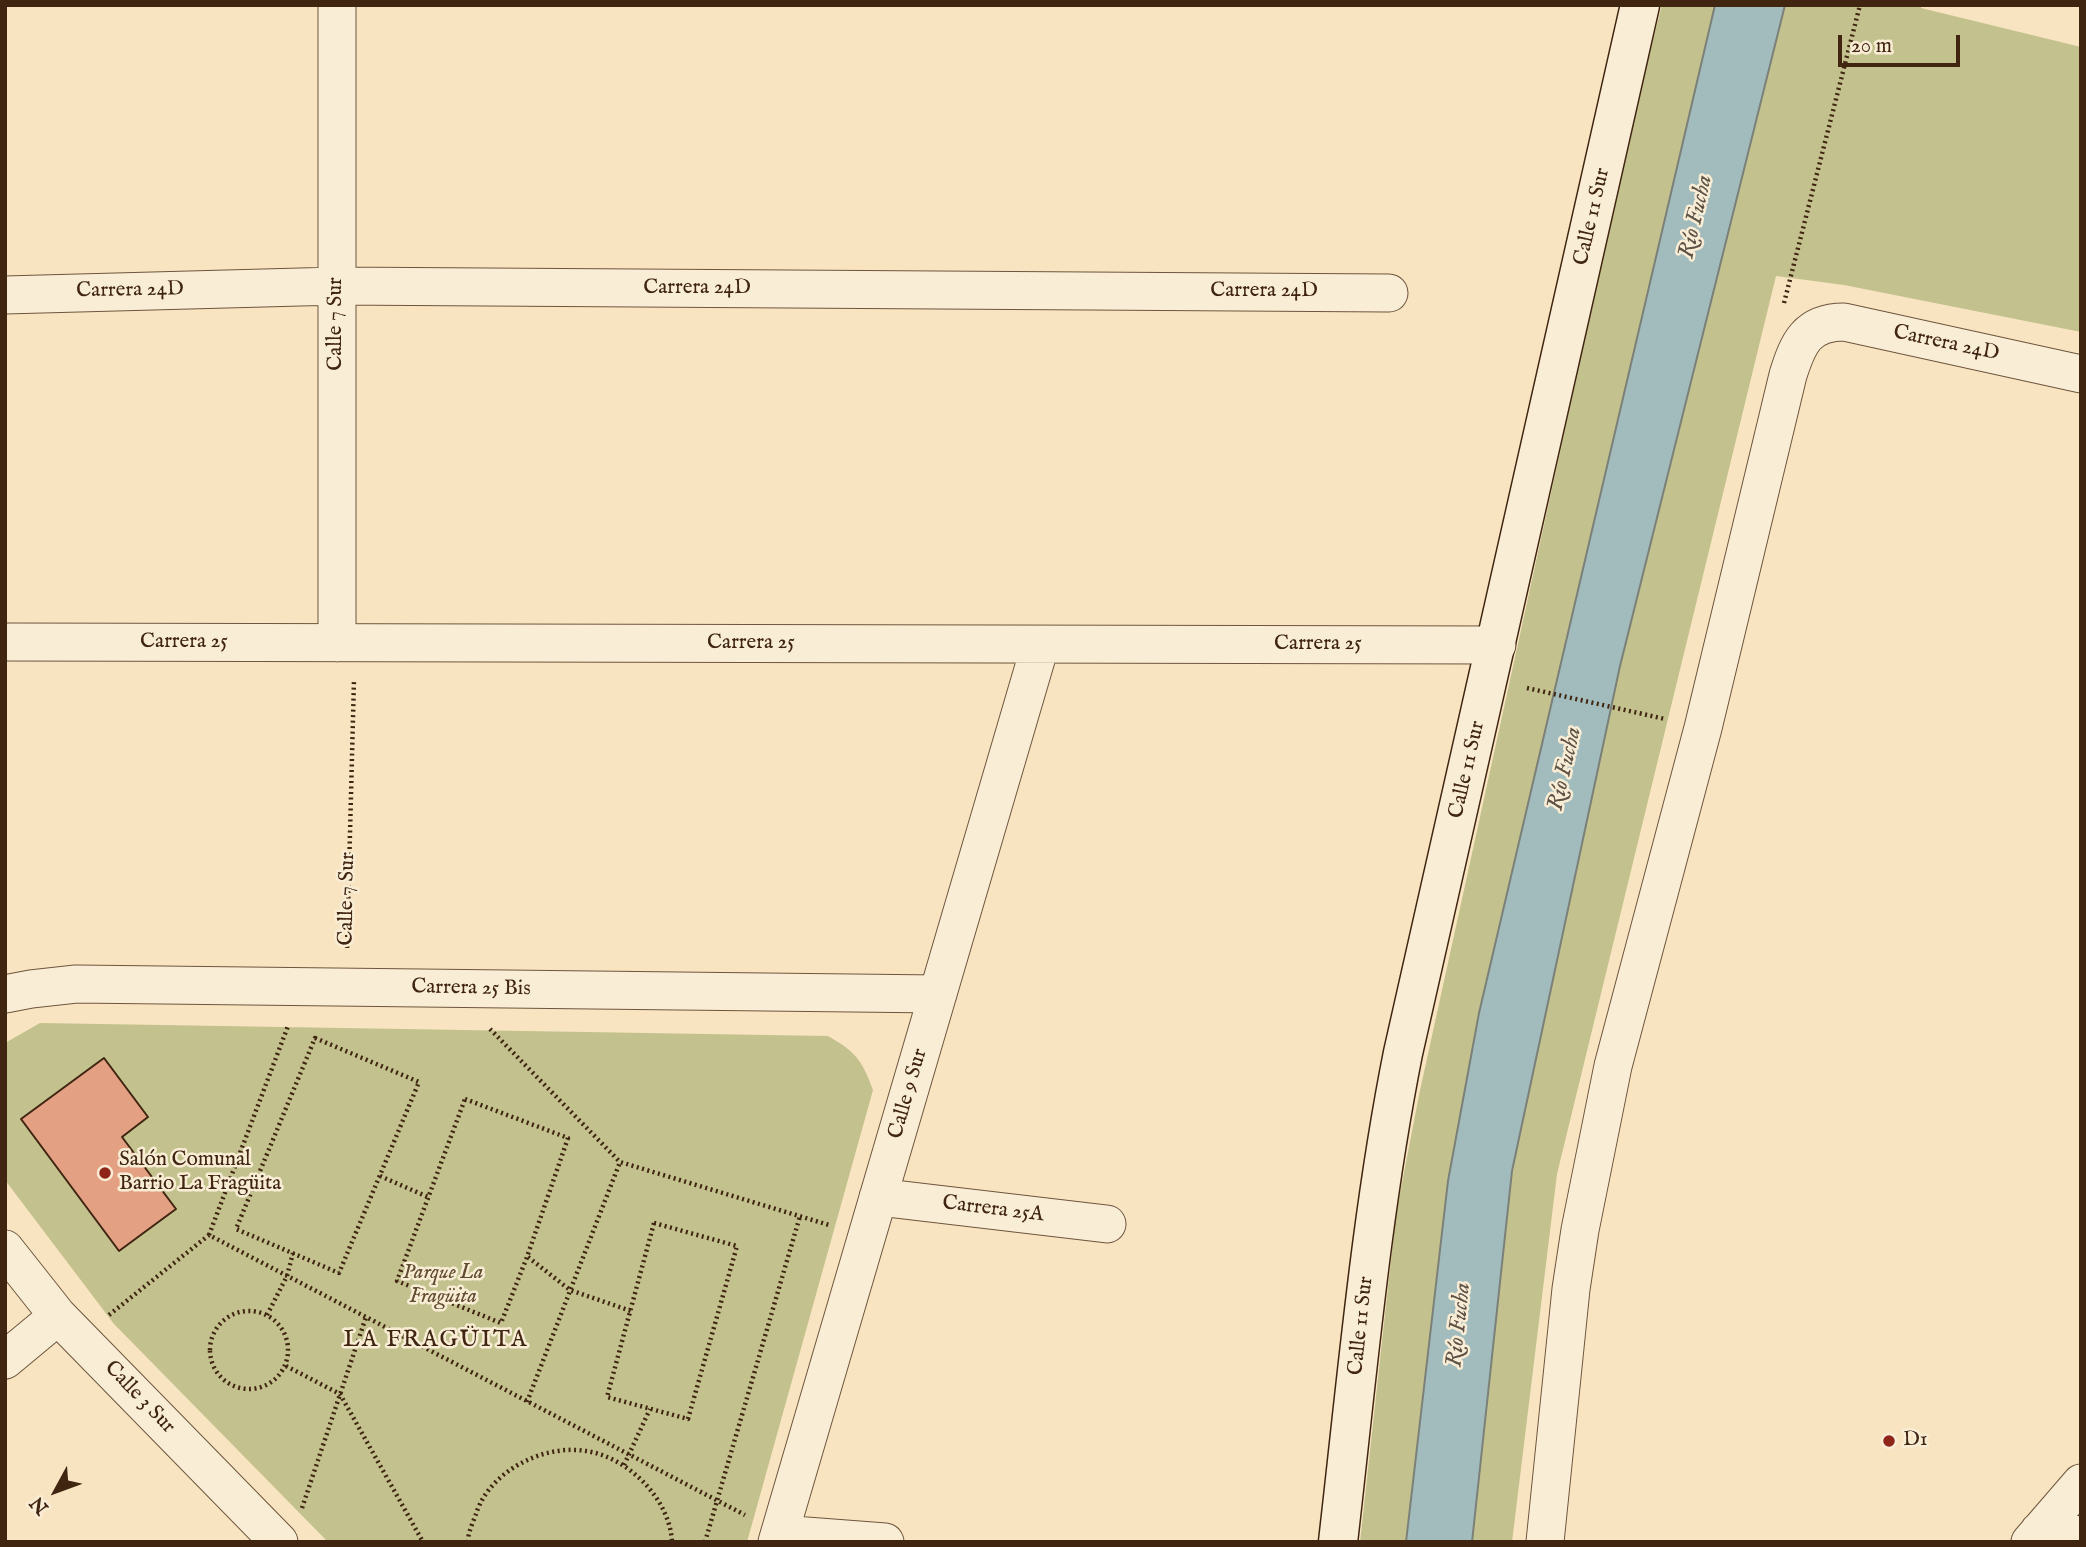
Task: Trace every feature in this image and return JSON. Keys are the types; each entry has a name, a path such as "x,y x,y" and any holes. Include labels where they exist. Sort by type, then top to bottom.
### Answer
{"street":[{"name":"Calle 7 Sur","path":"337,5 337,286 346,643"},
{"name":"Calle 11 Sur","path":"1338,1542 1373,1237 1386,1141 1403,1053 1640,5"},
{"name":"Carrera 24D","path":"5,295 337,286 1389,293"},
{"name":"Carrera 24D","path":"1703,728 1788,375 1796,349 1812,329 1828,322 1844,321 2081,374"},
{"name":"Carrera 25","path":"5,642 1497,645"},
{"name":"Calle 9 Sur","path":"779,1538 1040,646"},
{"path":"1545,1542 1571,1289 1580,1230 1613,1066 1703,728"},
{"name":"Carrera 25 Bis","path":"5,994 76,984 938,994"},
{"name":"Carrera 25A","path":"878,1197 1107,1224"},
{"name":"Calle 3 Sur","path":"5,1249 69,1327 289,1530"},
{"path":"5,1360 69,1327"},
{"path":"2034,1536 2081,1483"},
{"path":"2034,1536 2080,1538"},
{"path":"779,1538 885,1542"}],"path":[{"name":"Calle 7 Sur","path":"346,643 346,987"},
{"path":"1550,693 1703,728"},
{"path":"69,1327 209,1235 303,987"},
{"path":"450,989 620,1162 867,1236"},
{"path":"315,1038 419,1082 340,1273 292,1253 236,1229 315,1038"},
{"path":"465,1099 568,1138 527,1256 501,1323 397,1281 465,1099"},
{"path":"527,1402 620,1162"},
{"path":"380,1176 428,1197"},
{"path":"705,1542 800,1216"},
{"path":"654,1223 737,1246 688,1419 650,1409 607,1397 654,1223"},
{"path":"209,1235 717,1500 779,1538"},
{"path":"267,1315 287,1276 292,1253"},
{"path":"527,1256 570,1290 631,1311"},
{"path":"244,1311 267,1315 284,1332 288,1342 286,1366 271,1384 249,1390 237,1388 218,1374 212,1364 210,1340 223,1320 233,1314 244,1311"},
{"path":"289,1530 366,1317"},
{"path":"286,1366 340,1394 423,1542"},
{"path":"624,1465 650,1409"},
{"path":"468,1542 482,1499 509,1470 545,1452 586,1451 624,1465 654,1493 671,1529 672,1542"}],"green space":[{"path":"1662,5 1921,5 1921,8 2081,47 2081,332 1844,285 1776,276 1557,1174 1512,1542 1360,1542 1396,1214 1419,1095 1637,101"},
{"name":"Parque La Fragüita","path":"40,1023 828,1036 845,1047 861,1064 873,1090 747,1542 328,1542 114,1324 5,1180 5,1043"}],"water":[{"name":"Río Fucha","path":"1715,5 1785,5 1620,666 1512,1171 1472,1542 1406,1542 1448,1181 1479,1013"}],"building":[{"name":"Salón Comunal Barrio La Fragüita","path":"104,1058 148,1117 122,1137 176,1209 119,1251 21,1119"}],"place":[{"name":"Salón Comunal Barrio La Fragüita","path":"105,1173"},
{"name":"D1","path":"1889,1441"}],"district":[{"name":"LA FRAGÜITA","path":"436,1341"}]}
